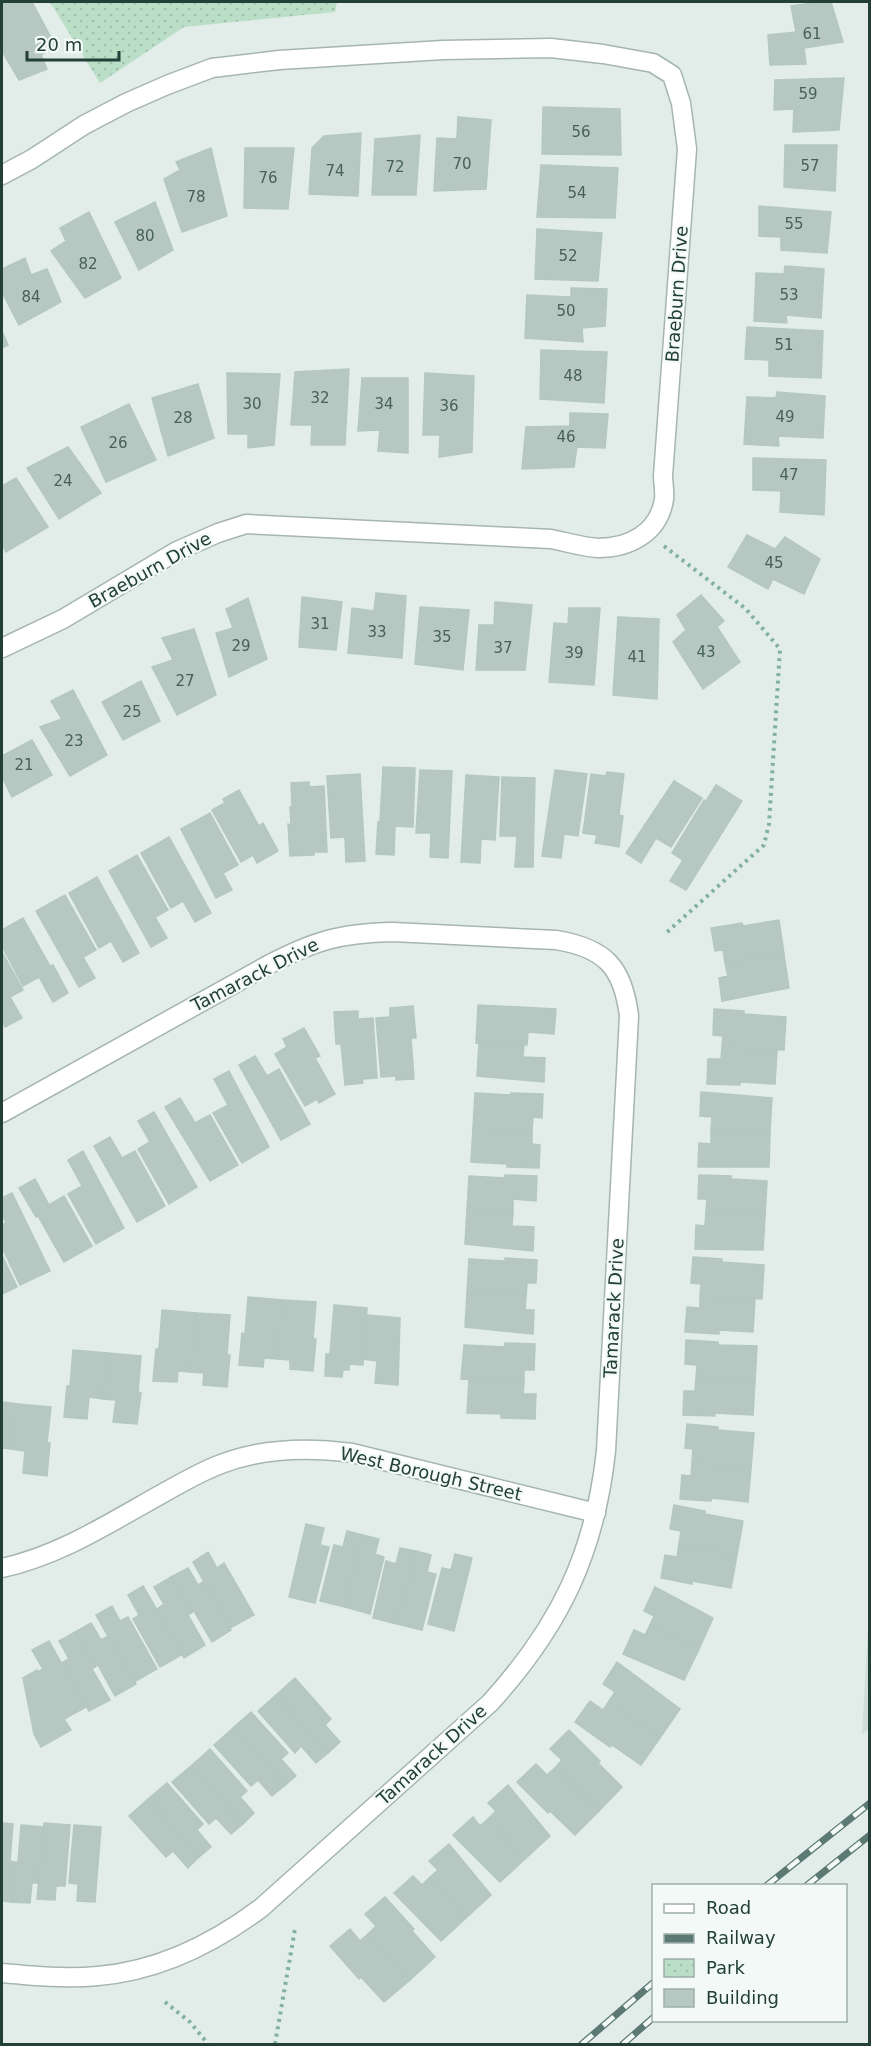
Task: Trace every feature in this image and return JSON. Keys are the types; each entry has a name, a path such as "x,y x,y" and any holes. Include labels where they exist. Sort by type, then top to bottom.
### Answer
{"street":[{"name":"Braeburn Drive","path":"2,175 32,159 84,125 126,103 212,68 279,60 443,50 551,48 653,63 672,75 681,103 687,149 663,476 664,500 655,521 646,533 627,544 597,548 551,539 246,524 218,532 177,551 63,619 2,648"},
{"name":"Tamarack Drive","path":"2,1113 268,965 327,939 393,932 556,940 574,943 591,950 607,961 619,975 626,994 629,1016 606,1451 596,1513 585,1552 565,1599 541,1642 490,1703 261,1908 233,1929 204,1945 138,1969 99,1976 50,1977 2,1973"},
{"name":"West Borough Street","path":"2,1568 46,1556 72,1544 197,1474 221,1464 273,1451 324,1449 352,1453 596,1513"}],"path":[{"path":"646,533 746,609 780,649 769,824 764,846 666,933"},
{"path":"276,2044 295,1929"},
{"path":"165,2001 190,2022 207,2044"}],"shaded area":[{"path":"869,1609 869,1729 862,1734"}],"green space":[{"path":"50,2 337,2 335,12 184,27 100,83"}],"building":[{"path":"2,2 32,2 56,47 41,55 47,69 19,80 2,51"},
{"path":"831,2 843,42 804,48 806,64 770,65 768,35 796,32 791,6"},
{"path":"844,78 839,130 793,132 794,109 774,110 775,80"},
{"path":"543,107 620,109 621,155 542,154"},
{"path":"458,117 491,120 486,189 434,191 437,138 457,139"},
{"path":"361,133 358,196 309,194 312,148 324,136"},
{"path":"420,135 416,195 372,195 375,139"},
{"path":"785,145 837,145 835,191 784,187"},
{"path":"211,148 227,216 182,232 164,179 180,170 176,162"},
{"path":"245,148 294,148 288,209 244,208"},
{"path":"541,165 618,168 615,218 537,217"},
{"path":"155,202 173,250 139,270 115,222"},
{"path":"759,206 831,212 827,253 781,250 781,237 759,236"},
{"path":"89,212 121,278 85,298 51,251 66,241 60,228"},
{"path":"537,229 602,233 598,281 535,279"},
{"path":"25,258 31,275 47,269 61,302 19,325 2,292 2,269"},
{"path":"785,266 824,269 821,318 786,315 787,323 754,321 756,273 784,274"},
{"path":"571,288 607,289 605,326 582,328 583,342 525,338 527,295 571,297"},
{"path":"747,327 823,331 821,378 769,376 769,360 745,359"},
{"path":"2,331 8,345 2,348"},
{"path":"541,350 607,352 604,403 540,399"},
{"path":"349,369 345,445 311,445 312,425 291,425 295,372"},
{"path":"227,373 280,374 274,445 248,448 248,434 228,434"},
{"path":"425,373 474,376 472,452 439,457 440,435 423,435"},
{"path":"362,378 408,378 408,453 378,451 380,430 358,431"},
{"path":"198,384 214,438 168,456 152,398"},
{"path":"777,392 825,396 823,438 778,436 779,446 744,444 747,397 776,398"},
{"path":"129,404 156,460 106,482 81,427"},
{"path":"570,413 608,414 605,448 577,447 574,467 522,469 526,427 570,426"},
{"path":"68,447 101,493 59,519 27,468"},
{"path":"753,458 826,460 824,515 780,512 781,491 753,490"},
{"path":"16,478 48,527 6,552 2,544 2,486"},
{"path":"747,535 775,549 785,537 820,559 804,594 773,579 768,589 728,567"},
{"path":"376,593 406,596 402,658 348,653 352,608 374,611"},
{"path":"701,595 724,621 717,627 740,662 703,689 673,642 686,630 677,615"},
{"path":"302,597 342,602 336,650 299,647"},
{"path":"248,598 267,659 229,677 216,633 233,628 226,609"},
{"path":"495,602 532,605 525,670 476,670 479,625 494,625"},
{"path":"420,607 469,610 463,670 415,664"},
{"path":"569,608 600,608 594,685 549,682 554,623 568,624"},
{"path":"618,617 659,619 657,699 613,695"},
{"path":"194,629 216,695 177,715 152,667 173,660 162,638"},
{"path":"141,681 160,721 123,740 102,702"},
{"path":"73,690 107,755 70,776 40,727 62,719 51,701"},
{"path":"32,740 52,775 12,797 2,777 2,756"},
{"path":"383,767 415,768 413,827 395,826 394,855 376,854"},
{"path":"420,770 452,771 448,858 430,857 431,833 416,833"},
{"path":"555,770 587,774 578,836 564,834 561,858 542,856"},
{"path":"607,772 624,774 619,815 623,816 619,847 595,843 597,835 583,833 591,774 606,776"},
{"path":"360,774 365,861 346,862 345,837 331,838 327,776"},
{"path":"466,775 499,777 495,840 481,839 480,863 461,862"},
{"path":"502,777 535,778 533,867 515,867 517,836 500,836"},
{"path":"674,781 702,798 671,847 656,838 641,863 626,853"},
{"path":"309,782 309,787 324,786 327,852 290,856 288,824 291,825 291,783"},
{"path":"716,785 742,801 686,890 670,881 683,860 672,853 704,800 706,801"},
{"path":"239,790 259,826 263,823 278,851 257,863 253,855 241,862 212,810 225,803 223,799"},
{"path":"210,813 238,865 223,873 232,890 216,898 181,829"},
{"path":"169,837 211,913 195,922 183,901 171,908 141,853"},
{"path":"137,855 168,910 155,917 167,938 151,947 109,871"},
{"path":"97,877 139,953 123,962 111,941 99,948 69,893"},
{"path":"65,895 96,950 83,957 95,978 79,987 36,911"},
{"path":"23,918 68,993 53,1002 39,977 23,986 2,946 2,930"},
{"path":"779,920 784,954 725,963 723,950 715,951 711,928"},
{"path":"2,952 23,990 10,997 22,1018 5,1027 2,1020"},
{"path":"784,954 789,988 722,1001 719,978 728,976 725,963"},
{"path":"478,1005 556,1009 554,1034 528,1032 527,1045 476,1043"},
{"path":"413,1006 416,1038 411,1038 414,1079 396,1080 396,1076 381,1077 376,1018 390,1017 390,1008"},
{"path":"714,1009 786,1017 784,1050 722,1047 723,1036 713,1035"},
{"path":"358,1011 358,1019 373,1018 377,1078 362,1079 363,1083 345,1085 341,1044 336,1044 334,1012"},
{"path":"304,1028 320,1056 315,1058 335,1094 319,1103 317,1099 305,1106 275,1054 287,1047 283,1039"},
{"path":"479,1043 524,1045 523,1057 545,1058 544,1082 477,1076"},
{"path":"722,1047 777,1050 775,1084 740,1082 740,1085 707,1084 708,1059 721,1059"},
{"path":"255,1056 267,1076 279,1069 310,1124 281,1140 239,1065"},
{"path":"229,1071 269,1147 242,1163 213,1113 228,1105 214,1079"},
{"path":"701,1092 772,1098 770,1133 711,1130 712,1117 700,1116"},
{"path":"475,1093 543,1094 542,1118 533,1117 532,1131 473,1128"},
{"path":"180,1098 195,1123 210,1115 238,1165 210,1181 165,1107"},
{"path":"154,1112 197,1187 169,1204 138,1149 150,1142 138,1121"},
{"path":"473,1128 532,1131 532,1144 540,1145 539,1168 507,1167 507,1164 471,1162"},
{"path":"711,1130 770,1133 769,1167 698,1167 699,1143 711,1144"},
{"path":"110,1137 122,1158 135,1151 165,1206 137,1222 94,1146"},
{"path":"83,1151 124,1228 96,1244 68,1194 82,1186 68,1160"},
{"path":"505,1175 537,1176 536,1201 513,1199 513,1213 467,1210 469,1176 505,1178"},
{"path":"699,1175 731,1176 731,1179 767,1181 765,1216 706,1212 707,1199 698,1199"},
{"path":"35,1179 49,1205 64,1196 92,1246 64,1262 19,1188"},
{"path":"12,1193 50,1271 20,1285 2,1247 2,1225 6,1223 2,1214 2,1198"},
{"path":"467,1210 513,1213 512,1226 534,1227 533,1251 465,1244"},
{"path":"706,1212 765,1216 763,1250 695,1249 696,1225 705,1226"},
{"path":"2,1255 17,1287 2,1294"},
{"path":"693,1257 764,1265 762,1299 700,1296 701,1284 691,1283"},
{"path":"505,1258 537,1260 536,1283 527,1283 526,1296 467,1293 469,1259 505,1261"},
{"path":"467,1293 526,1296 525,1310 534,1310 533,1334 465,1327"},
{"path":"700,1296 755,1298 753,1332 719,1330 719,1334 685,1332 687,1307 700,1308"},
{"path":"248,1297 282,1300 278,1359 264,1358 263,1367 239,1365 242,1333 245,1334"},
{"path":"282,1300 316,1302 313,1371 290,1369 290,1360 278,1359"},
{"path":"334,1305 367,1308 363,1365 349,1364 349,1370 343,1370 342,1377 325,1376 326,1354 330,1354"},
{"path":"162,1310 196,1313 191,1372 178,1371 177,1382 153,1381 156,1349 159,1349"},
{"path":"196,1313 230,1315 227,1387 203,1385 204,1373 191,1372"},
{"path":"367,1315 400,1318 398,1385 375,1383 377,1361 363,1359"},
{"path":"686,1340 718,1342 718,1345 757,1346 755,1381 696,1378 697,1365 685,1364"},
{"path":"505,1343 535,1344 534,1370 524,1370 524,1382 461,1379 464,1345 505,1347"},
{"path":"73,1350 107,1353 103,1399 89,1397 87,1419 64,1417 67,1386 70,1386"},
{"path":"107,1353 141,1356 138,1392 141,1393 137,1424 113,1422 116,1400 103,1399"},
{"path":"696,1378 755,1381 753,1415 714,1413 715,1416 683,1415 684,1391 695,1391"},
{"path":"469,1379 524,1382 523,1394 536,1394 535,1419 501,1418 501,1414 467,1413"},
{"path":"2,1402 17,1404 12,1449 2,1448"},
{"path":"17,1404 51,1407 47,1443 50,1443 47,1476 23,1473 25,1451 12,1449"},
{"path":"687,1424 718,1427 718,1430 754,1433 751,1468 692,1463 693,1449 685,1448"},
{"path":"692,1463 751,1468 748,1502 712,1498 711,1501 680,1499 682,1475 691,1476"},
{"path":"674,1505 743,1521 737,1555 679,1544 681,1531 670,1529"},
{"path":"306,1524 324,1528 320,1545 329,1547 315,1603 289,1597"},
{"path":"347,1531 363,1535 345,1607 320,1601 334,1545 343,1547"},
{"path":"363,1535 379,1539 375,1554 384,1557 370,1614 345,1607"},
{"path":"679,1544 737,1555 731,1588 661,1578 665,1555 677,1557"},
{"path":"400,1548 416,1551 397,1624 373,1618 386,1561 396,1564"},
{"path":"416,1551 431,1555 427,1572 436,1574 422,1630 397,1624"},
{"path":"208,1552 217,1568 224,1563 254,1615 230,1628 193,1562"},
{"path":"455,1554 472,1558 454,1631 428,1624 442,1568 451,1570"},
{"path":"188,1568 198,1585 204,1581 231,1630 212,1642 194,1611 191,1613 171,1577"},
{"path":"171,1577 205,1645 184,1658 157,1609 164,1604 154,1587"},
{"path":"143,1586 183,1654 160,1667 133,1619 139,1615 128,1595"},
{"path":"655,1587 713,1618 699,1649 650,1625 654,1616 644,1611"},
{"path":"112,1606 120,1621 128,1617 157,1669 134,1682 96,1615"},
{"path":"91,1623 101,1640 108,1636 136,1684 115,1696 98,1665 95,1667 75,1632"},
{"path":"650,1625 699,1649 684,1680 623,1654 634,1630 645,1635"},
{"path":"75,1632 95,1667 92,1669 110,1700 89,1711 61,1663 69,1659 59,1641"},
{"path":"49,1641 86,1707 64,1719 71,1730 41,1747 34,1734 23,1678 43,1669 32,1650"},
{"path":"617,1662 680,1709 660,1738 609,1701 615,1692 603,1684"},
{"path":"295,1678 331,1719 325,1725 340,1742 328,1753 276,1695"},
{"path":"276,1695 328,1753 316,1763 301,1746 295,1753 258,1711"},
{"path":"590,1701 603,1710 609,1701 660,1738 641,1765 612,1745 610,1747 575,1722"},
{"path":"251,1712 288,1753 281,1759 296,1776 284,1786 233,1728"},
{"path":"233,1728 284,1786 272,1796 258,1780 251,1786 214,1745"},
{"path":"569,1730 622,1787 599,1811 555,1768 562,1760 550,1749"},
{"path":"210,1749 247,1791 240,1797 254,1813 243,1824 191,1766"},
{"path":"536,1764 547,1775 555,1768 599,1811 575,1835 550,1811 548,1813 517,1782"},
{"path":"191,1766 243,1824 231,1834 216,1818 209,1824 172,1782"},
{"path":"167,1783 203,1824 197,1830 211,1847 199,1857 148,1799"},
{"path":"508,1785 550,1836 525,1859 488,1819 496,1811 488,1803"},
{"path":"148,1799 199,1857 188,1868 173,1851 166,1857 129,1816"},
{"path":"473,1817 480,1826 488,1819 525,1859 500,1882 453,1835"},
{"path":"2,1823 13,1824 10,1861 14,1862 11,1902 2,1901"},
{"path":"44,1823 70,1825 65,1886 56,1886 55,1900 37,1899"},
{"path":"21,1825 43,1827 38,1883 32,1883 30,1903 11,1902 14,1862 18,1862"},
{"path":"74,1825 101,1827 95,1902 77,1901 78,1884 69,1883"},
{"path":"449,1844 491,1895 466,1918 430,1877 438,1870 429,1861"},
{"path":"413,1876 422,1885 430,1877 466,1918 441,1941 394,1893"},
{"path":"385,1897 435,1957 410,1980 368,1934 376,1926 365,1914"},
{"path":"350,1929 360,1941 368,1934 410,1980 384,2002 361,1977 359,1979 330,1946"}],"railway":[{"path":"769,1884 870,1803"},
{"path":"809,1884 870,1835"},
{"path":"582,2044 652,1984"},
{"path":"623,2044 652,2019"}]}
